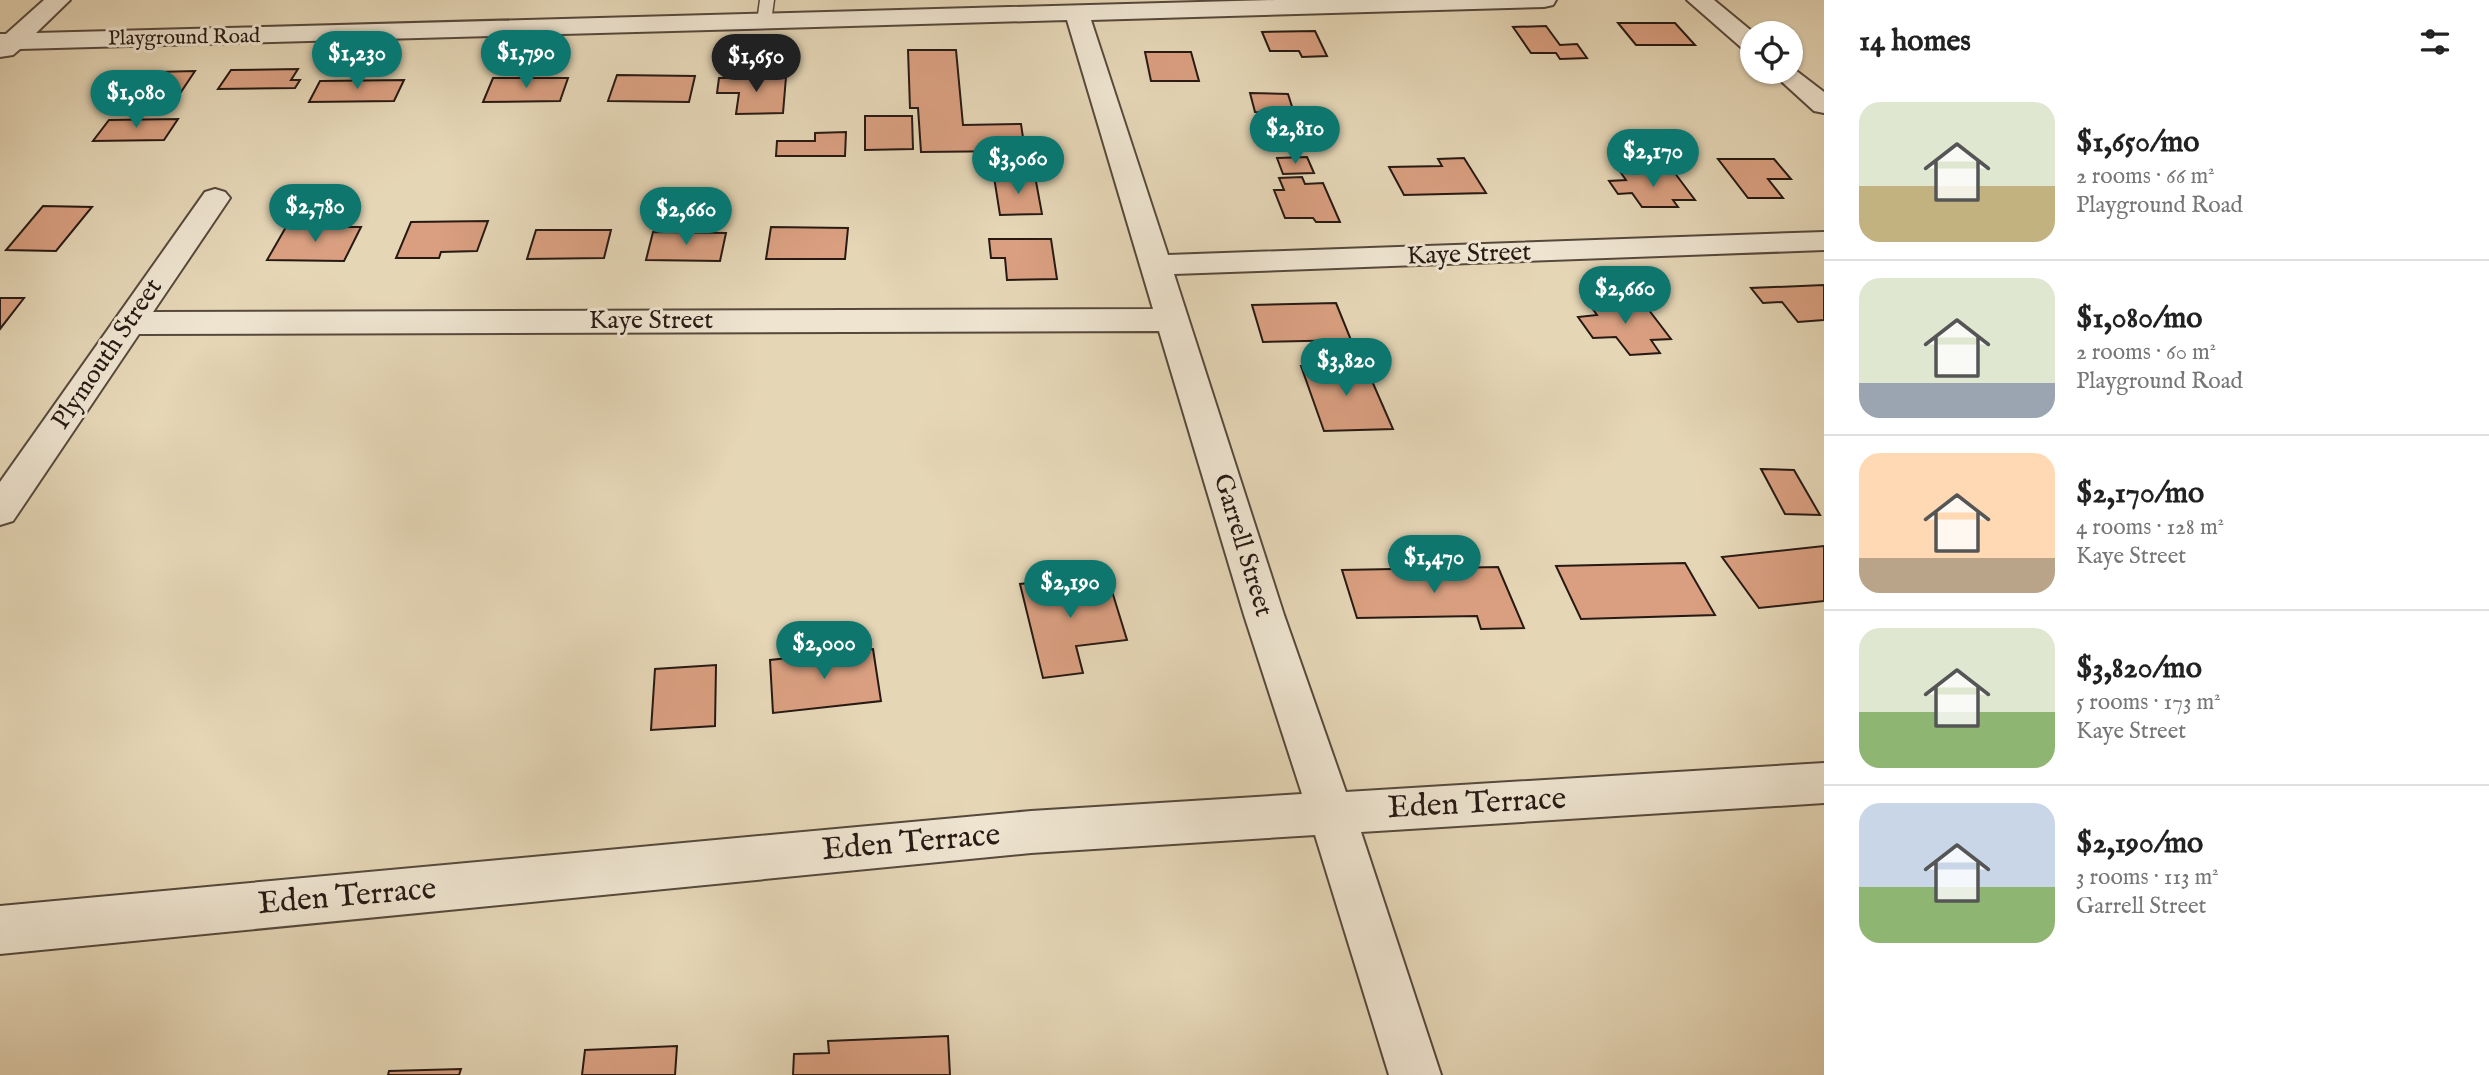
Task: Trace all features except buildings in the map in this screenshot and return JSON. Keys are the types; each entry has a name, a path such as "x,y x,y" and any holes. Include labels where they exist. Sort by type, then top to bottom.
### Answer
{"street":[{"path":"4,46 58,0"},
{"name":"Playground Road","path":"4,46 765,11 1077,13 1544,0"},
{"path":"1699,0 1740,34"},
{"name":"Garrell Street","path":"1077,13 1264,615 1415,1075"},
{"path":"1799,84 1824,105"},
{"name":"Plymouth Street","path":"0,511 215,198"},
{"name":"Kaye Street","path":"1156,265 1824,241"},
{"name":"Kaye Street","path":"128,323 1174,320"},
{"name":"Eden Terrace","path":"0,930 1031,832 1824,783"}]}
